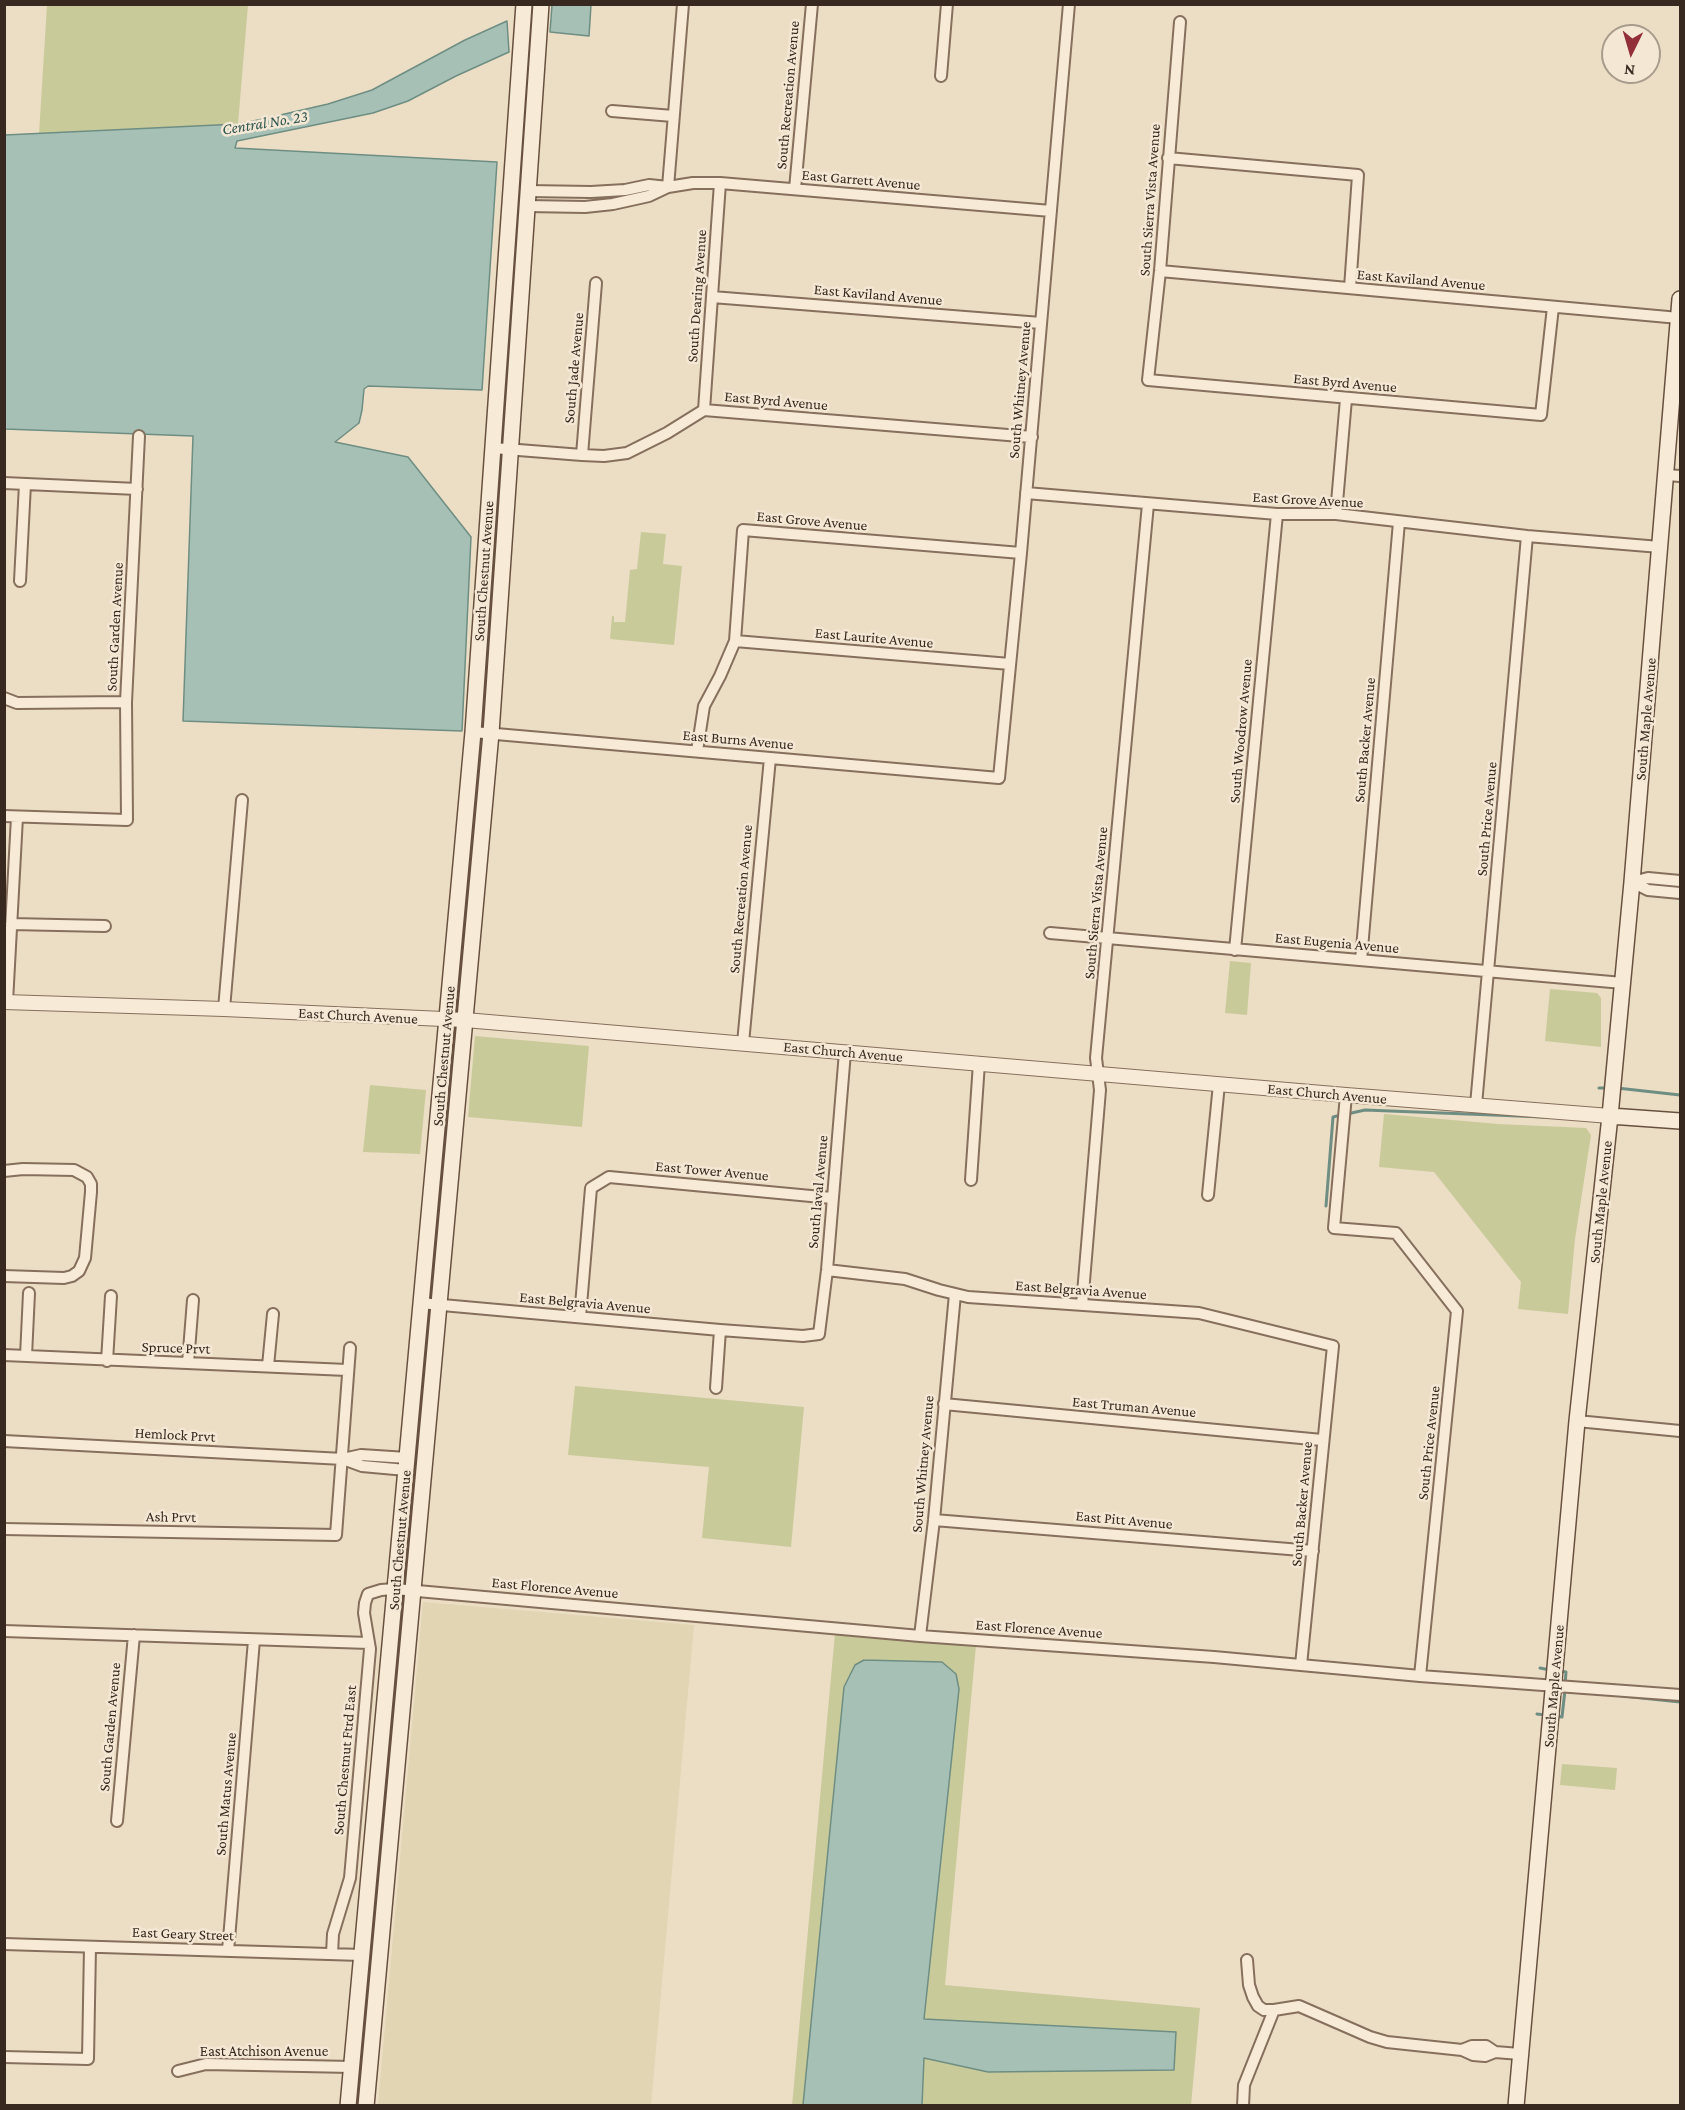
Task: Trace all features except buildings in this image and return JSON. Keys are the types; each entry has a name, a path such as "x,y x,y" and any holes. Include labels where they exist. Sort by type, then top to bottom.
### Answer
{"main road":[{"name":"South Chestnut Avenue","path":"348,2106 473,732 524,4"},
{"name":"South Chestnut Avenue","path":"366,2106 491,733 541,4"},
{"name":"South Maple Avenue","path":"1516,2106 1577,1421 1623,983 1660,547 1674,475 1680,299"},
{"name":"East Church Avenue","path":"1610,1116 1680,1120"},
{"path":"361,1955 367,1962 369,1970 363,2041 365,2051 370,2057"}],"street":[{"path":"668,187 683,4"},
{"name":"South Recreation Avenue","path":"795,189 812,4"},
{"path":"941,76 947,4"},
{"name":"South Whitney Avenue","path":"999,778 1032,437 1069,4"},
{"name":"South Sierra Vista Avenue","path":"1148,380 1160,271 1180,22"},
{"path":"612,111 673,116"},
{"path":"1168,158 1358,175 1350,288"},
{"name":"East Garrett Avenue","path":"528,199 585,207 649,196 668,187 693,183 720,183 1052,211"},
{"name":"South Dearing Avenue","path":"704,410 720,183"},
{"name":"East Kaviland Avenue","path":"1160,271 1679,318"},
{"name":"South Jade Avenue","path":"582,455 596,283"},
{"name":"East Kaviland Avenue","path":"712,297 1041,323"},
{"name":"East Byrd Avenue","path":"1148,380 1540,415 1553,307"},
{"path":"1336,514 1346,399"},
{"name":"East Byrd Avenue","path":"493,448 604,456 627,453 667,433 704,410 1032,437"},
{"name":"South Garden Avenue","path":"17,817 126,820 126,702 140,435"},
{"path":"4,483 137,489"},
{"path":"20,580 25,484"},
{"name":"East Grove Avenue","path":"1026,493 1277,514 1336,514 1527,536 1660,547"},
{"name":"South Sierra Vista Avenue","path":"1082,1305 1100,1090 1096,1058 1148,504"},
{"name":"South Woodrow Avenue","path":"1235,950 1277,514"},
{"name":"South Backer Avenue","path":"1361,960 1399,522"},
{"name":"East Grove Avenue","path":"735,641 743,530 1021,553"},
{"name":"South Price Avenue","path":"1476,1106 1527,536"},
{"path":"697,751 704,706 735,641"},
{"name":"East Laurite Avenue","path":"735,641 1010,664"},
{"path":"4,698 17,704 126,702"},
{"name":"East Burns Avenue","path":"473,732 999,778"},
{"name":"South Recreation Avenue","path":"743,1043 770,758"},
{"path":"224,1009 242,800"},
{"path":"4,816 17,817 6,1002"},
{"path":"1632,882 1648,878 1680,881"},
{"path":"1632,882 1648,890 1680,893"},
{"path":"11,924 105,926"},
{"name":"East Eugenia Avenue","path":"1050,933 1623,983"},
{"name":"East Church Avenue","path":"6,1002 465,1020 1610,1116"},
{"name":"South laval Avenue","path":"819,1334 827,1270 845,1052"},
{"path":"971,1180 979,1063"},
{"path":"1208,1195 1220,1084"},
{"name":"South Price Avenue","path":"1346,1095 1334,1228 1396,1233 1457,1311 1420,1676"},
{"path":"4,1171 74,1170 87,1177 91,1184 85,1258 79,1271 64,1278 4,1276"},
{"name":"East Tower Avenue","path":"580,1317 591,1188 609,1177 832,1198"},
{"name":"East Belgravia Avenue","path":"827,1270 905,1279 968,1297 1199,1313 1333,1346"},
{"path":"26,1356 29,1293"},
{"name":"South Whitney Avenue","path":"920,1636 934,1520 955,1294"},
{"path":"107,1361 111,1296"},
{"path":"188,1364 193,1300"},
{"name":"East Belgravia Avenue","path":"420,1303 720,1330 803,1336 819,1334"},
{"path":"268,1366 273,1314"},
{"path":"716,1388 720,1330"},
{"name":"South Backer Avenue","path":"1301,1665 1333,1346"},
{"path":"343,1459 351,1348"},
{"name":"Spruce Prvt","path":"4,1356 348,1370"},
{"name":"East Truman Avenue","path":"944,1404 1322,1440"},
{"path":"1577,1421 1680,1431"},
{"name":"Hemlock Prvt","path":"4,1442 343,1459 361,1455 407,1464"},
{"name":"Ash Prvt","path":"4,1529 336,1535 343,1459"},
{"name":"East Pitt Avenue","path":"934,1520 1313,1551"},
{"name":"East Florence Avenue","path":"395,1589 920,1636 1049,1644 1420,1676 1680,1695"},
{"name":"South Chestnut Ftrd East","path":"332,1954 333,1934 350,1878 369,1643 364,1603 368,1594 395,1589"},
{"path":"4,1631 369,1643"},
{"name":"South Garden Avenue","path":"117,1821 134,1635"},
{"name":"South Matus Avenue","path":"228,1951 254,1640"},
{"path":"1680,1682 1680,1695"},
{"name":"East Geary Street","path":"4,1944 361,1955"},
{"path":"4,2057 88,2059 90,1947"},
{"path":"1247,1960 1249,1985 1253,1997 1258,2006 1264,2010 1299,2006 1370,2037 1388,2042 1462,2050 1473,2046 1486,2046 1495,2052 1521,2054"},
{"path":"1244,2106 1244,2085 1274,2010"},
{"name":"East Atchison Avenue","path":"178,2071 206,2064 351,2067"}],"shaded area":[{"path":"423,1602 694,1625 651,2105 378,2105"}],"green space":[{"path":"47,5 248,5 238,124 39,134"},
{"path":"641,532 666,534 663,564 682,566 674,645 610,639 612,616 614,616 614,622 625,622 630,570 637,569"},
{"path":"1230,961 1251,963 1247,1015 1225,1013"},
{"path":"1550,989 1597,993 1601,998 1601,1047 1545,1041"},
{"path":"475,1036 589,1046 582,1127 468,1117"},
{"path":"370,1085 426,1090 420,1154 363,1152"},
{"path":"1384,1114 1498,1124 1586,1128 1591,1135 1575,1239 1568,1314 1518,1309 1521,1282 1434,1172 1379,1167"},
{"path":"575,1386 804,1407 791,1547 702,1538 709,1467 568,1455"},
{"path":"835,1633 976,1645 945,1985 1200,2008 1191,2105 792,2106"},
{"path":"1562,1764 1617,1768 1615,1790 1560,1785"}],"water":[{"path":"552,5 591,5 589,36 550,32"},
{"name":"Central No. 23","path":"507,21 509,52 408,101 373,113 237,141 235,148 497,162 482,390 368,386 364,389 359,423 335,442 408,457 471,537 462,731 183,721 193,436 5,429 5,135 238,124 263,119 328,104 372,90 465,40"},
{"path":"864,1660 942,1662 956,1674 959,1689 924,2019 1176,2032 1174,2070 988,2072 924,2058 922,2105 803,2105 844,1687 855,1665"}],"waterway":[{"path":"1599,1088 1607,1088"},
{"path":"1617,1088 1680,1095"},
{"path":"1347,1114 1365,1110 1544,1117"},
{"path":"1326,1206 1333,1117 1341,1115"},
{"path":"1540,1668 1550,1670"},
{"path":"1560,1671 1566,1672 1565,1685"},
{"path":"1554,1716 1562,1717 1565,1690"},
{"path":"1623,1696 1680,1702"},
{"path":"1537,1714 1545,1715"}]}
